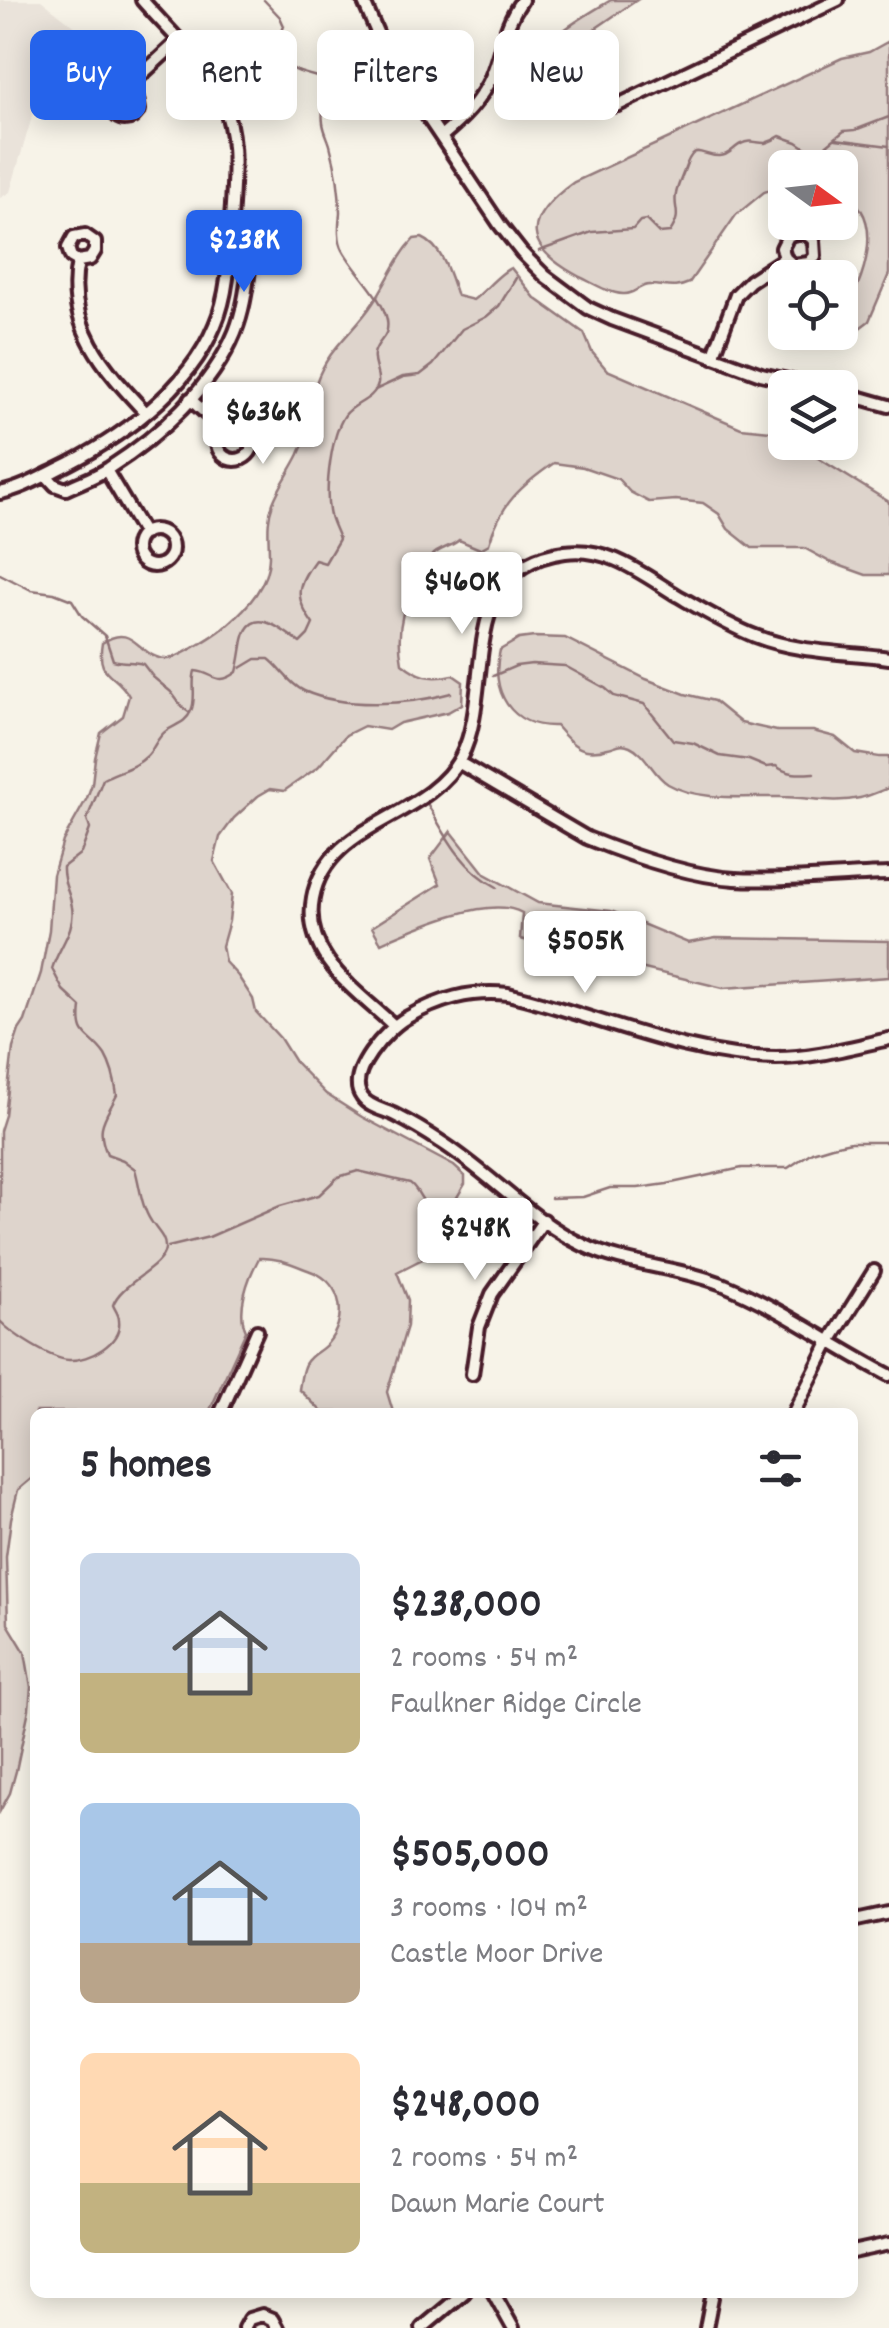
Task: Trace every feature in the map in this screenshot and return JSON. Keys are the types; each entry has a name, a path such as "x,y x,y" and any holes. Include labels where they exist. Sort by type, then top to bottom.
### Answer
{"street":[{"path":"142,0 168,30"},
{"path":"363,0 382,44 441,137 534,266 588,308 713,358 768,375"},
{"path":"441,137 460,121 491,78 506,27 522,0"},
{"path":"491,78 582,106 618,105 838,0"},
{"path":"146,71 166,52"},
{"path":"0,493 46,475 119,436 191,366 210,336 222,306 229,258 234,165 229,120"},
{"path":"46,475 66,489 106,470 162,428 207,380 230,344 242,310 249,270 243,262 229,258"},
{"path":"713,358 736,295 784,258"},
{"path":"78,261 78,306 90,346 112,377 146,413"},
{"path":"858,397 889,406"},
{"path":"190,399 223,429"},
{"path":"106,470 144,534"},
{"path":"393,1025 336,972 318,949 311,916 312,899 324,868 346,843 417,802 458,762 472,720 484,628 497,596 521,569 562,552 590,552 616,559 708,614 776,644 889,658"},
{"path":"458,762 587,838 689,871 737,879 889,874"},
{"path":"889,1039 810,1055 756,1057 675,1042 536,1001 485,992 442,1000 393,1025 360,1072 358,1088 367,1103 446,1145 564,1234 602,1253 720,1284 783,1314 889,1376"},
{"path":"472,1374 484,1310 544,1220"},
{"path":"796,1408 874,1271"},
{"path":"224,1408 256,1332"},
{"path":"858,1920 889,1913"},
{"path":"858,2251 889,2244"},
{"path":"422,2328 458,2298"},
{"path":"496,2298 512,2328"},
{"path":"706,2328 711,2298"},
{"path":"244,2328 249,2320 262,2315 272,2319 277,2328"}],"shaded area":[{"path":"0,0 41,0 79,30 30,30 31,120 10,192 0,198"},
{"path":"611,0 637,0 593,30 564,30"},
{"path":"889,41 889,274 869,321 858,329 858,283 868,250 868,232 858,207 858,150 768,150 768,191 736,215 684,285 647,285 627,294 612,292 561,266 539,244 538,221 574,182 842,58 869,52"},
{"path":"414,239 429,242 440,255 457,296 473,300 511,268 535,298 584,333 592,352 607,370 741,428 768,431 768,460 821,460 889,502 889,575 866,575 804,548 752,548 703,503 649,502 630,492 618,479 583,467 554,463 514,497 499,518 489,544 480,549 459,540 432,556 406,603 400,637 402,663 426,676 453,675 463,682 462,704 388,730 364,726 346,735 318,767 284,791 270,789 258,796 220,837 214,861 232,894 222,946 225,962 253,999 256,1012 326,1094 454,1166 465,1176 465,1184 436,1252 397,1272 408,1300 407,1326 387,1392 392,1408 318,1408 299,1389 307,1362 334,1335 340,1314 336,1294 331,1285 313,1272 280,1260 259,1258 243,1304 246,1331 211,1408 30,1408 30,1480 18,1490 6,1557 8,1624 25,1652 30,1698 16,1771 0,1811 0,1131 13,1048 41,973 53,875 63,841 92,784 101,733 123,716 129,696 104,669 102,643 122,636 158,658 173,658 216,634 250,603 268,566 271,510 303,444 321,371 373,303"},
{"path":"565,638 646,679 714,701 741,723 777,731 813,731 835,737 855,753 889,757 889,788 840,800 709,796 668,784 630,746 584,750 556,726 540,725 516,714 501,693 497,665 500,650 519,639"},
{"path":"451,831 485,874 538,903 611,911 688,943 716,938 889,941 889,977 723,988 520,939 522,913 508,908 472,910 381,943 372,927 440,884 430,859"}],"waterway":[{"path":"0,1321 22,1339 52,1355 69,1360 86,1357 110,1343 119,1328 113,1305 117,1297 157,1263 165,1249 145,1209 135,1169 107,1154 103,1123 117,1095 110,1064 83,1031 81,1007 63,990 52,969 73,915 63,867 81,853 90,829 87,819 103,779 142,760 163,734 189,715 194,702 195,671 219,679 237,672 243,640 253,623 268,623 300,643 308,635 313,624 302,606 301,584 315,560 325,563 339,539 328,501 336,435 345,415 372,394 378,384 374,354 387,331 387,320 380,302 340,241 337,178 323,118 330,87 327,80 295,70 282,59 279,51 284,26 264,0"},
{"path":"539,251 592,232 633,229 646,220 659,233 670,232 677,216 677,189 695,152 723,156 744,143 765,143 780,136 812,152 844,131 889,117"},
{"path":"836,139 889,146"},
{"path":"375,390 403,377 420,375 433,365 462,329 499,306 516,278"},
{"path":"0,574 31,590 72,600 82,616 105,636 113,660 143,664 190,713"},
{"path":"241,668 256,659 269,659 299,688 338,701 397,702 451,693"},
{"path":"493,676 516,666 565,666 614,696 644,704 673,740 766,767 814,773"},
{"path":"427,803 464,861 497,887"},
{"path":"551,1198 667,1184 742,1168 788,1168 812,1152 832,1146 889,1142"},
{"path":"168,1247 209,1237 280,1206 319,1195 338,1177 358,1171 410,1183 425,1203 446,1205"}]}
